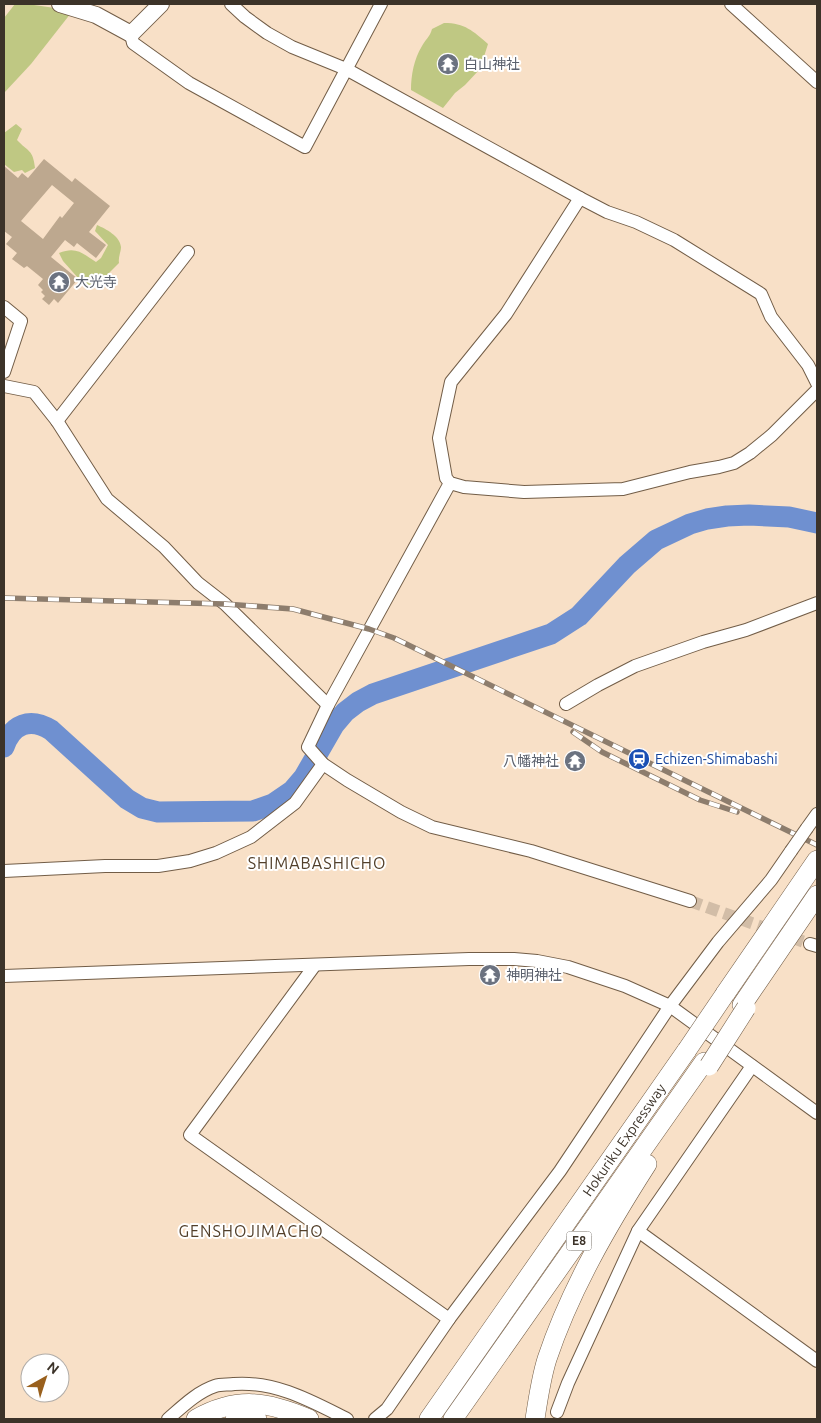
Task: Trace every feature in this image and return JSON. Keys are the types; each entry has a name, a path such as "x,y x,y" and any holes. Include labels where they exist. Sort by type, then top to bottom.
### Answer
{"highway":[{"name":"Hokuriku Expressway","path":"429,1419 687,1050 816,861"},
{"name":"Hokuriku Expressway","path":"453,1419 707,1064 817,896"},
{"path":"535,1419 546,1361 578,1284 605,1234 707,1064"},
{"path":"415,1419 507,1299 545,1254"},
{"path":"196,1419 210,1411 228,1405 248,1402 270,1405 309,1419"},
{"path":"235,1419 257,1419"}],"main road":[{"path":"60,4 96,15 131,34 161,4"}],"street":[{"path":"231,4 267,33 292,47 346,69 607,212 636,222 674,240 761,294 771,317 808,365 817,383"},
{"path":"131,34 133,43 189,83 305,147 381,4"},
{"path":"731,4 817,82"},
{"path":"580,198 506,314 451,382 438,438 446,478 450,483 464,487 524,492 623,489 690,472 719,467 734,463 750,453 772,435 817,390"},
{"path":"57,421 188,252"},
{"path":"4,307 21,321 4,372"},
{"path":"4,386 34,392 57,421 107,499 164,547 198,583 225,604 328,705"},
{"path":"450,483 328,705 308,747 318,758 401,812 432,827 531,851 690,902"},
{"path":"566,704 635,666 703,642 746,630 817,603"},
{"path":"4,871 105,866 158,866 190,861 216,853 251,837 295,804 318,758"},
{"path":"375,1419 387,1408 449,1319 560,1171 670,1006 718,942 771,880 817,814"},
{"path":"4,976 469,958 537,961 568,967 604,978 670,1006 817,1113"},
{"path":"315,964 190,1135 449,1319"},
{"path":"557,1412 568,1383 638,1231 752,1066"},
{"path":"638,1231 817,1361"},
{"path":"168,1419 198,1395 216,1386 240,1384 264,1386 287,1391 347,1419"}],"green space":[{"path":"15,4 69,10 71,13 31,64 4,93 4,18"},
{"path":"444,23 463,26 488,44 480,69 455,93 443,108 411,90 414,67 419,51 432,29"},
{"path":"16,124 22,129 17,140 29,151 34,162 35,168 25,173 22,170 14,172 4,164 4,133"},
{"path":"97,225 118,239 121,247 119,263 99,283 87,288 63,261 59,253 74,250 83,253 96,262 101,258 108,245 95,231"}],"building":[{"path":"44,159 72,182 75,178 110,206 89,232 106,245 96,258 77,243 74,247 65,240 51,257 78,279 58,303 54,299 49,305 42,299 45,296 41,292 43,290 38,285 43,279 27,266 24,268 12,259 17,253 6,244 12,237 4,231 4,166 18,178 22,173 28,178","holes":["52,185 74,203 62,218 60,216 43,239 21,221"]}],"waterway":[{"path":"4,747 7,739 17,728 23,725 36,724 51,730 127,799 142,808 158,812 253,811 273,804 292,791 304,777 334,725 345,712 358,702 373,694 551,634 579,616 627,565 656,540 690,524 727,516 789,517 817,523"}],"tunnel":[{"path":"690,901 810,944"}],"railway":[{"path":"4,598 225,604 293,609 369,629 394,638 817,845"},
{"path":"573,732 602,752 700,800 737,812"}],"place":[{"name":"白山神社","path":"448,64"},
{"name":"大光寺","path":"59,282"},
{"name":"Echizen-Shimabashi","path":"639,759"},
{"name":"八幡神社","path":"575,761"},
{"name":"神明神社","path":"490,975"}],"district":[{"name":"SHIMABASHICHO","path":"317,863"},
{"name":"GENSHOJIMACHO","path":"251,1231"}]}
